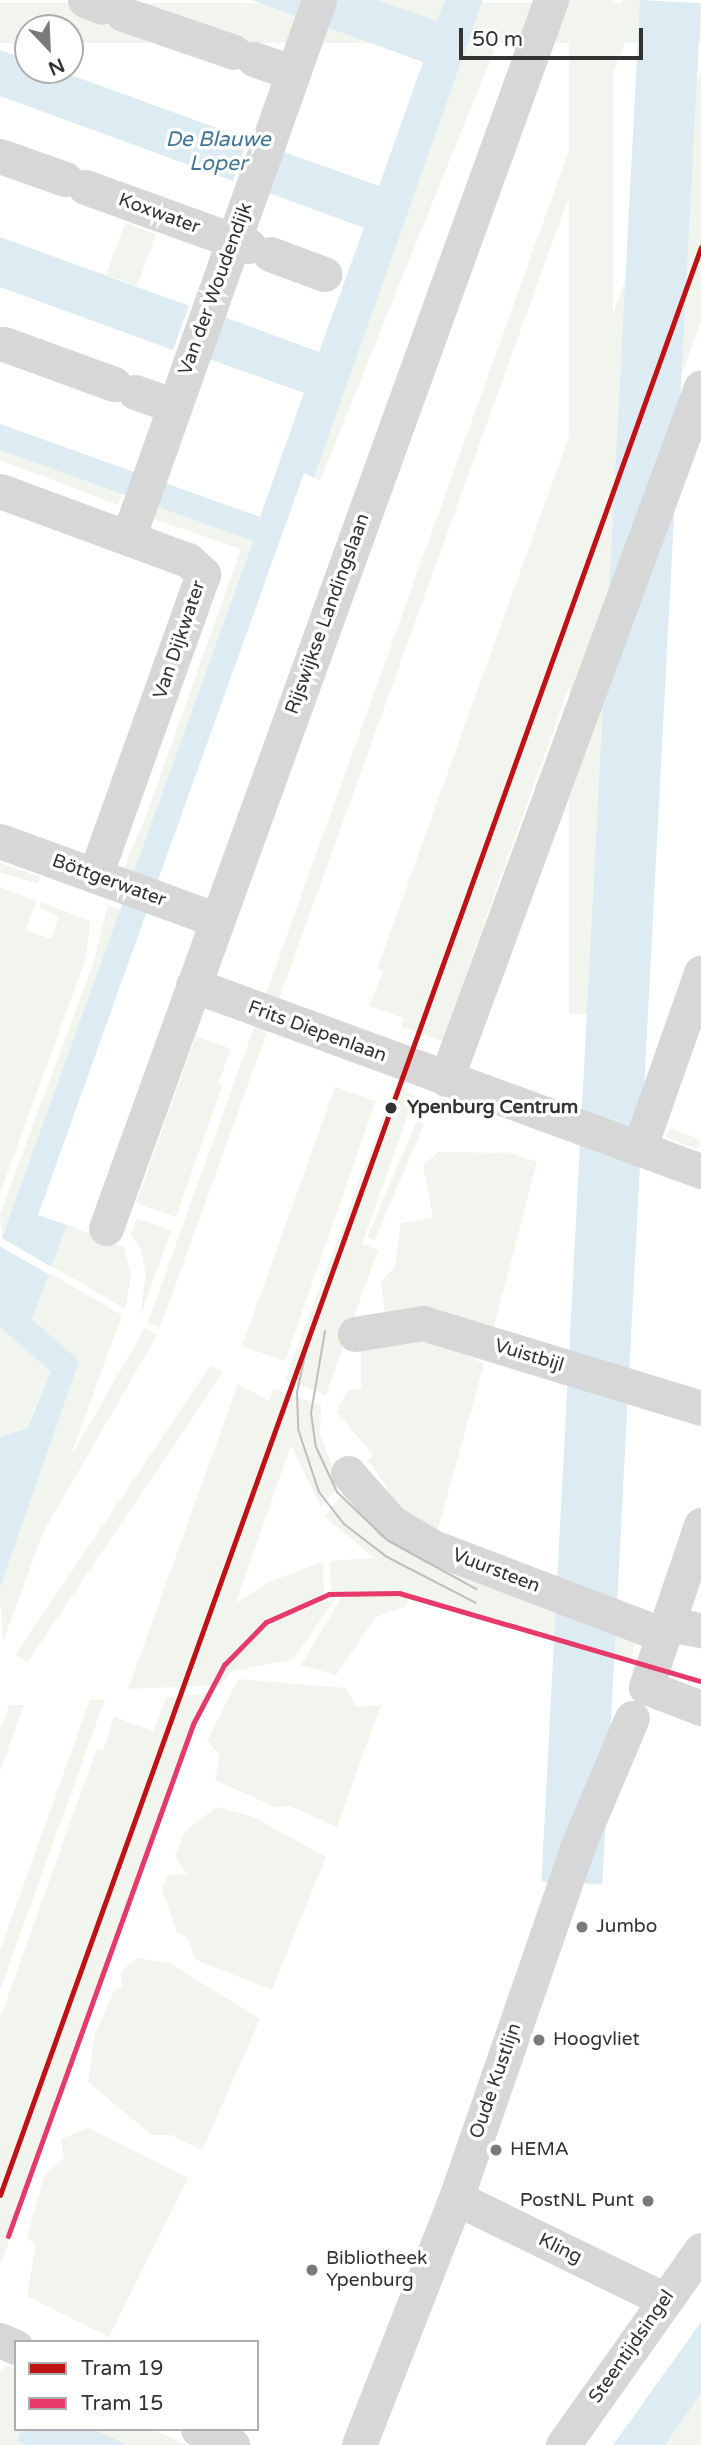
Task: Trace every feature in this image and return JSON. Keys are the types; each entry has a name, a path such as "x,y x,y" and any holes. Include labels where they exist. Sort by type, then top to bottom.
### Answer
{"street":[{"name":"Rijswijkse Landingslaan","path":"106,1228 551,0"},
{"path":"103,7 293,73"},
{"name":"Van der Woudendijk","path":"128,538 175,406 251,247 293,73 314,13"},
{"name":"Koxwater","path":"0,156 324,274"},
{"path":"4,344 175,406"},
{"path":"446,1079 689,459 701,387"},
{"name":"Van Dijkwater","path":"0,491 196,564 204,581 108,881"},
{"name":"Böttgerwater","path":"0,841 218,920"},
{"path":"639,1149 701,973"},
{"name":"Frits Diepenlaan","path":"193,985 369,1053 701,1171"},
{"name":"Vuistbijl","path":"355,1334 423,1323 701,1408"},
{"name":"Vuursteen","path":"348,1473 391,1522 433,1547 678,1630"},
{"name":"Oude Kustlijn","path":"359,2445 456,2198 577,1848 639,1702 678,1630 691,1584 701,1525"},
{"path":"639,1702 701,1707"},
{"name":"Kling","path":"456,2198 665,2300"},
{"name":"Steentijdsingel","path":"563,2445 701,2250"},
{"path":"202,2431 233,2445"}],"shaded area":[{"path":"377,0 445,0 437,21"},
{"path":"569,0 613,0 613,1014 569,1014"},
{"path":"623,0 640,0 160,1328 148,1322"},
{"path":"0,3 701,3 701,43 84,43 84,14 14,14 14,43 0,43"},
{"path":"469,40 494,50 320,480 295,470"},
{"path":"701,70 701,321 669,410 677,413 650,490 641,487 585,644 593,647 584,672 575,670 442,1041 402,1027 404,1018 369,1006 383,971 377,969"},
{"path":"125,223 156,234 137,286 106,275"},
{"path":"0,450 122,493 118,505 0,460"},
{"path":"155,505 253,540 132,877 122,873 147,813 241,549 151,518"},
{"path":"0,863 40,877 38,884 0,872"},
{"path":"0,887 36,901 26,930 51,939 59,916 39,908 41,902 90,921 86,958 0,1193"},
{"path":"108,905 120,910 2,1238 0,1214 94,961"},
{"path":"196,1036 231,1049 218,1084 222,1086 176,1217 136,1203"},
{"path":"382,1083 285,1361 242,1346 335,1087 375,1101"},
{"path":"394,1088 415,1095 362,1244 378,1250 326,1395 285,1380"},
{"path":"417,1120 424,1123 375,1240 367,1237"},
{"path":"670,1128 701,1140 697,1149 666,1137"},
{"path":"439,1152 510,1153 537,1162 492,1334 385,1313 381,1282 395,1266 401,1223 433,1218 423,1165"},
{"path":"137,1218 171,1231 140,1317 146,1275 141,1250 131,1234"},
{"path":"67,1225 124,1247 131,1276 125,1309 52,1266"},
{"path":"49,1273 122,1315 3,1642 0,1588 78,1361 32,1319"},
{"path":"0,1327 51,1372 26,1428 0,1437"},
{"path":"145,1328 157,1335 0,1607 0,1579"},
{"path":"410,1333 415,1342 442,1343 484,1364 437,1532 386,1505 387,1487 368,1461 373,1455 337,1412 348,1390 361,1388 361,1349"},
{"path":"211,1365 223,1373 27,1662 16,1654"},
{"path":"238,1384 269,1401 273,1389 321,1405 320,1435 340,1485 321,1507 291,1445 236,1603 271,1581 323,1562 324,1602 334,1600 294,1659 232,1671 221,1685 128,1689"},
{"path":"345,1491 638,1635 630,1660 418,1596 409,1598 406,1606 376,1617 336,1675 301,1665 340,1600 339,1593 331,1594 330,1561 374,1558 324,1516"},
{"path":"238,1679 346,1688 356,1707 381,1705 337,1827 290,1806 275,1807 215,1780 220,1755 207,1741"},
{"path":"210,1693 191,1738 0,2266 0,2018 97,1748 103,1751 114,1717 153,1731 166,1697"},
{"path":"105,1699 0,1990 0,1950 90,1700"},
{"path":"9,1705 24,1705 0,1772 0,1731"},
{"path":"217,1807 253,1817 326,1857 272,1990 196,1960 187,1938 177,1932 162,1890 168,1875 187,1874 175,1856 185,1831"},
{"path":"138,1958 171,1964 260,2019 202,2150 171,2135 152,2135 88,2082 95,2034 115,1989 122,1987 121,1971"},
{"path":"88,2128 188,2178 109,2337 27,2296 36,2245 27,2237 44,2176 64,2158 61,2139"},
{"path":"5,2366 14,2367 14,2431 20,2431 17,2441 26,2445 0,2445 0,2371"},
{"path":"701,2393 701,2445 665,2445"},
{"path":"97,2431 156,2431 186,2445 128,2445"}],"water":[{"name":"De Blauwe Loper","path":"252,0 377,0 437,21 445,0 483,0 314,477 304,473 38,1215 67,1225 32,1319 79,1361 0,1588 0,1437 27,1428 51,1372 0,1327 0,1243 253,541 0,450 0,424 260,517 304,393 209,359 224,317 319,352 364,228 269,193 284,152 379,186 423,62"},
{"path":"640,0 701,3 602,1885 541,1881"},
{"name":"De Blauwe Loper","path":"0,50 14,55 14,84 84,84 84,80 247,139 233,181 0,96"},
{"path":"0,237 189,306 173,350 0,287"},
{"path":"701,2322 701,2393 665,2445 613,2445"},
{"path":"20,2431 97,2431 128,2445 26,2445 17,2441"}],"pier":[{"path":"0,1237 54,1268 50,1275 0,1246"},
{"path":"157,1327 216,1361 212,1367 154,1333"},
{"path":"26,1673 96,1693 94,1700 24,1680"}],"tram line":[{"name":"19","path":"0,2195 701,247"},
{"path":"325,1331 311,1413 316,1447 337,1492 387,1540 476,1589"},
{"path":"309,1338 297,1392 298,1429 319,1492 344,1524 387,1557 476,1603"},
{"name":"15","path":"8,2236 193,1724 224,1665 266,1622 329,1594 399,1593 699,1681"}],"place":[{"name":"Ypenburg Centrum","path":"391,1108"},
{"name":"Jumbo","path":"582,1927"},
{"name":"Hoogvliet","path":"539,2040"},
{"name":"HEMA","path":"496,2150"},
{"name":"PostNL Punt","path":"648,2201"},
{"name":"Bibliotheek Ypenburg","path":"312,2270"}]}
